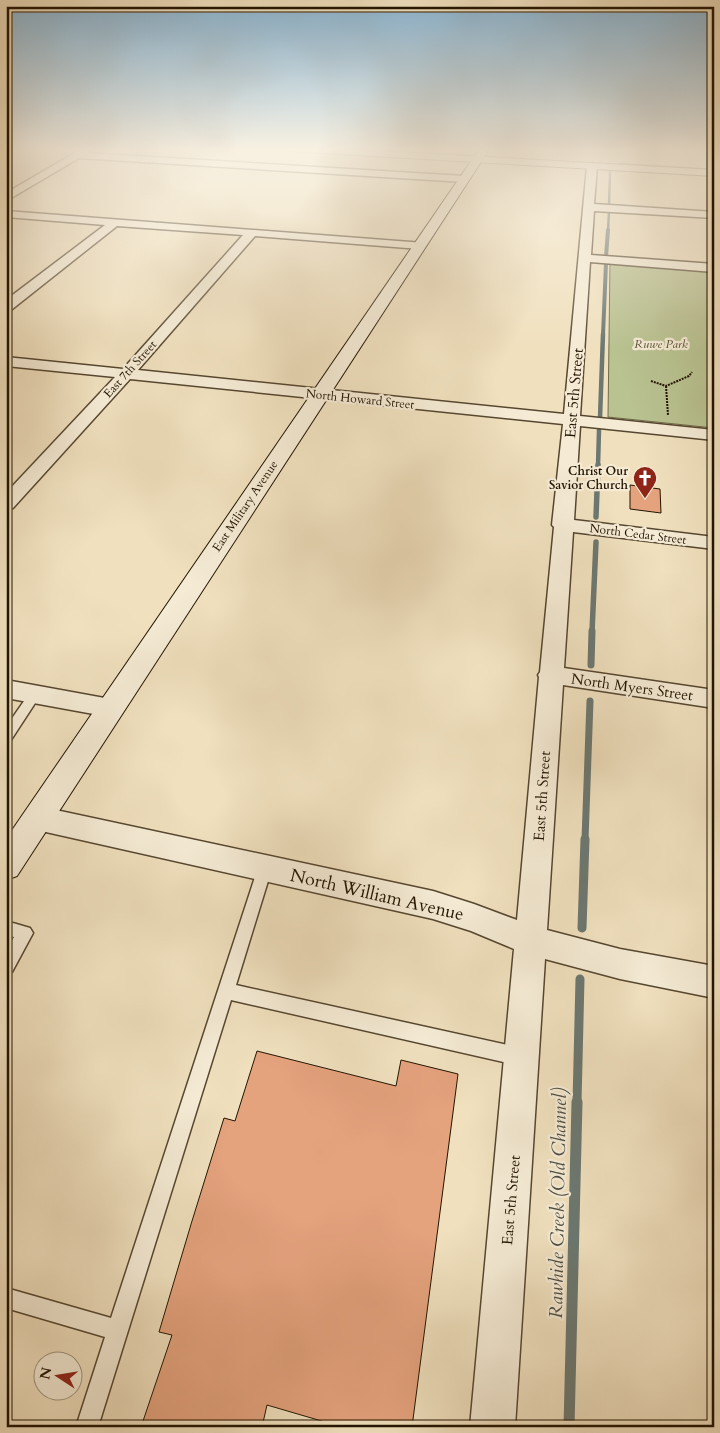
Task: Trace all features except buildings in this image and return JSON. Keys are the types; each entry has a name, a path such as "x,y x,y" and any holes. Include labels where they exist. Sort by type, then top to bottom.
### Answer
{"main road":[{"name":"East Military Avenue","path":"6,866 440,215"}],"street":[{"path":"18,215 420,245"},
{"name":"East 5th Street","path":"492,1427 532,941 550,675 562,525 573,420 588,215"},
{"path":"6,307 115,222"},
{"name":"East 7th Street","path":"6,504 126,374 252,232"},
{"path":"585,258 714,268"},
{"name":"North Howard Street","path":"6,361 714,435"},
{"name":"North Cedar Street","path":"562,525 714,543"},
{"name":"North Myers Street","path":"550,675 714,700"},
{"path":"6,689 110,708"},
{"name":"North William Avenue","path":"37,818 433,906 474,918 532,941 620,964 714,982"}],"lane":[{"path":"6,737 35,694"},
{"path":"87,1427 265,868"},
{"path":"6,928 25,933 6,967"},
{"path":"226,991 522,1057"},
{"path":"6,1298 117,1330"}],"path":[{"path":"651,381 666,386 689,376 692,372"},
{"path":"666,386 669,422"}],"green space":[{"name":"Ruwe Park","path":"610,263 714,271 714,428 608,417"}],"waterway":[{"name":"Rawhide Creek (Old Channel)","path":"608,231 609,215"},
{"name":"Rawhide Creek (Old Channel)","path":"606,257 608,230"},
{"name":"Rawhide Creek (Old Channel)","path":"603,335 606,263"},
{"name":"Rawhide Creek (Old Channel)","path":"600,418 603,334"},
{"name":"Rawhide Creek (Old Channel)","path":"598,466 599,430"},
{"name":"Rawhide Creek (Old Channel)","path":"596,517 598,465"},
{"name":"Rawhide Creek (Old Channel)","path":"592,632 596,542"},
{"name":"Rawhide Creek (Old Channel)","path":"591,665 592,631"},
{"name":"Rawhide Creek (Old Channel)","path":"585,840 590,701"},
{"name":"Rawhide Creek (Old Channel)","path":"582,928 585,839"},
{"name":"Rawhide Creek (Old Channel)","path":"577,1103 580,979"},
{"name":"Rawhide Creek (Old Channel)","path":"569,1427 577,1102"}],"place":[{"name":"Christ Our Savior Church","path":"645,499"}]}
